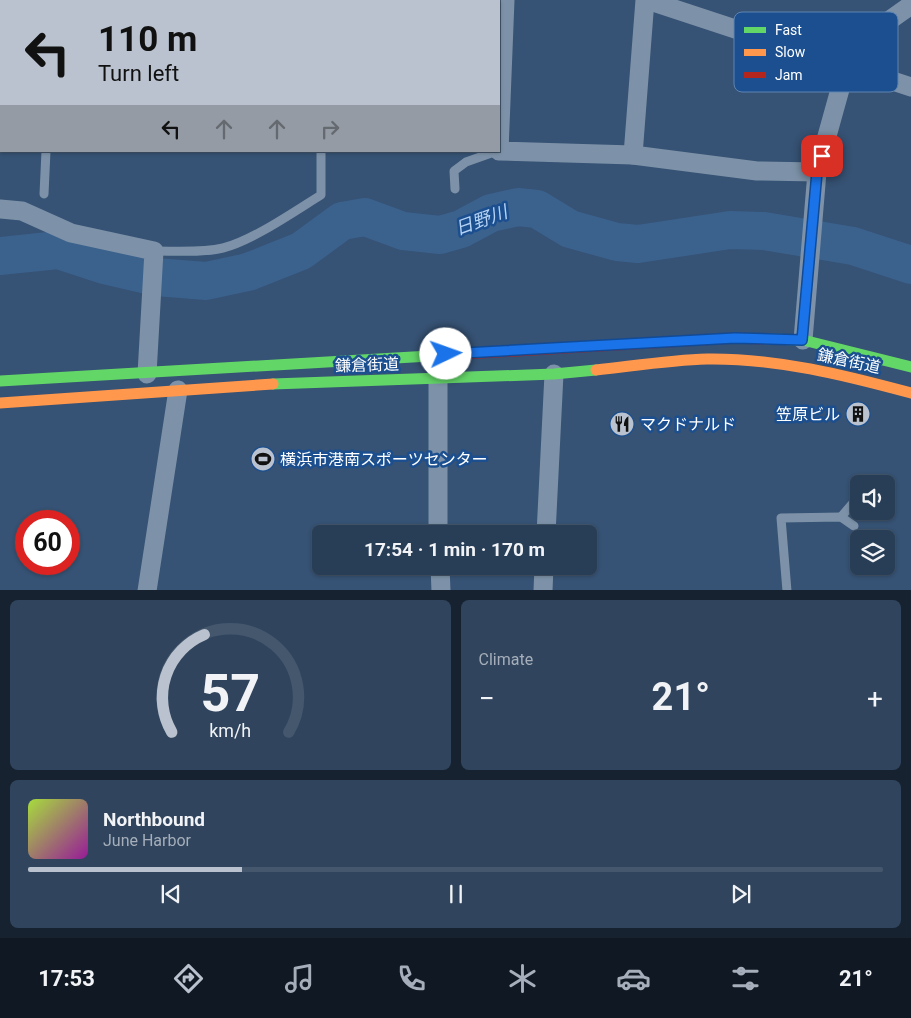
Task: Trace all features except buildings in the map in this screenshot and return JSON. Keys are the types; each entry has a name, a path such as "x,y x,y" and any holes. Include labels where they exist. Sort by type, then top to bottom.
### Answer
{"main road":[{"name":"鎌倉街道","path":"0,381 147,374 272,364 716,339 802,340 911,367"},
{"name":"鎌倉街道","path":"0,403 273,384 554,374 707,359 775,363 840,374 911,393"}],"street":[{"path":"500,109 505,0"},
{"path":"633,155 646,0 734,29"},
{"path":"898,14 911,5"},
{"path":"898,83 911,87"},
{"path":"802,340 817,172 840,92"},
{"path":"500,151 633,155 757,171 817,172"},
{"path":"0,209 22,211 71,233 154,255 147,374"},
{"path":"546,525 554,374"},
{"path":"438,379 438,525"},
{"path":"148,590 178,390"},
{"path":"441,575 442,590"},
{"path":"543,590 544,575"}],"lane":[{"path":"44,194 46,152"},
{"path":"154,255 224,248 265,229 321,195 321,152"},
{"path":"455,189 454,171 466,162 495,152"},
{"path":"841,517 850,506"},
{"path":"788,590 780,518 841,517 854,526"}],"waterway":[{"name":"日野川","path":"0,256 58,250 104,265 156,277 206,281 248,272 301,251 342,221 365,217 403,231 440,235 461,229 491,213 518,207 537,209 570,229 617,242 638,244 730,230 764,231 853,246 911,265"}],"traffic: fast":[{"path":"766,339 803,340 911,367"},
{"path":"0,381 447,355"},
{"path":"273,384 554,374 596,370"}],"traffic: slow":[{"path":"596,370 680,361 733,359 810,369 911,393"},
{"path":"0,403 273,384"}],"traffic: jam":[{"path":"447,355 735,338 766,339"}],"place":[{"name":"笠原ビル","path":"858,414"},
{"name":"マクドナルド","path":"622,424"},
{"name":"横浜市港南スポーツセンター","path":"263,459"}],"route":[{"path":"446,354 735,338 802,340 817,172 822,156"}]}
